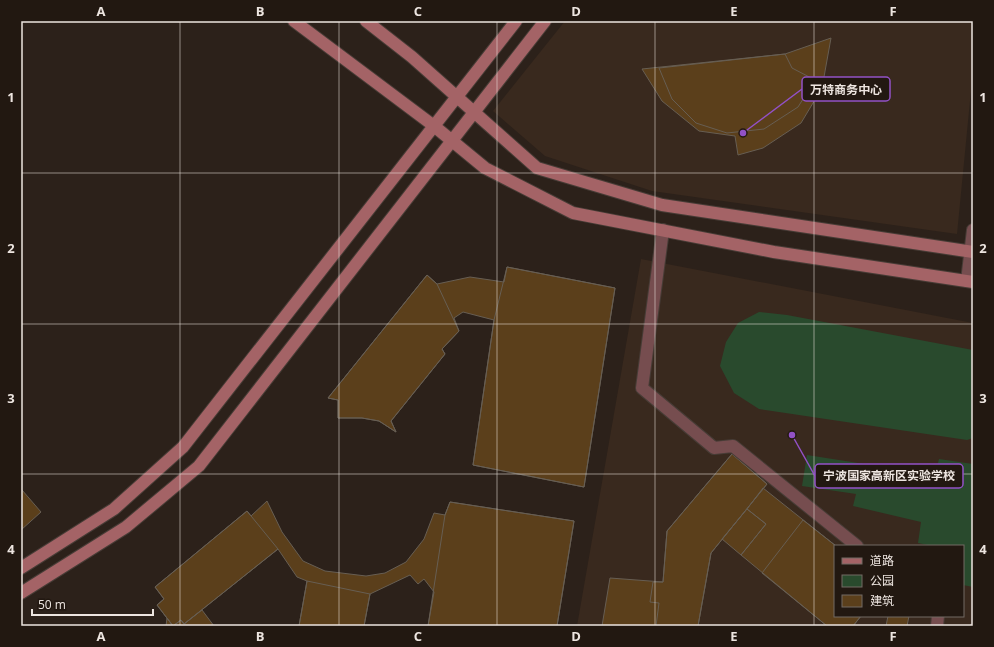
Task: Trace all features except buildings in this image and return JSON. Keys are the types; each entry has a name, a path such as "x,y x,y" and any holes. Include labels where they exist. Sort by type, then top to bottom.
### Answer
{"main road":[{"path":"294,21 434,126 486,168 574,213 774,252 970,282"},
{"path":"366,21 412,57 537,168 662,205 972,252"},
{"path":"21,568 114,509 183,447 516,21"},
{"path":"21,593 126,527 199,466 545,21"}],"street":[{"path":"664,230 642,388 714,448 733,446 856,545"},
{"path":"970,282 973,230"}],"path":[{"path":"971,626 973,621"}],"shaded area":[{"path":"565,21 972,21 973,70 957,234 652,191 545,156 493,111"},
{"path":"641,259 973,323 973,626 577,626"}],"green space":[{"path":"759,312 787,315 973,350 973,438 967,440 759,409 734,393 720,366 726,342 738,323"},
{"path":"807,455 935,475 939,459 973,464 973,587 964,585 964,545 927,545 918,543 921,522 853,506 856,494 802,486"}],"place":[{"name":"万特商务中心","path":"743,133"},
{"name":"宁波国家高新区实验学校","path":"792,435"}]}
